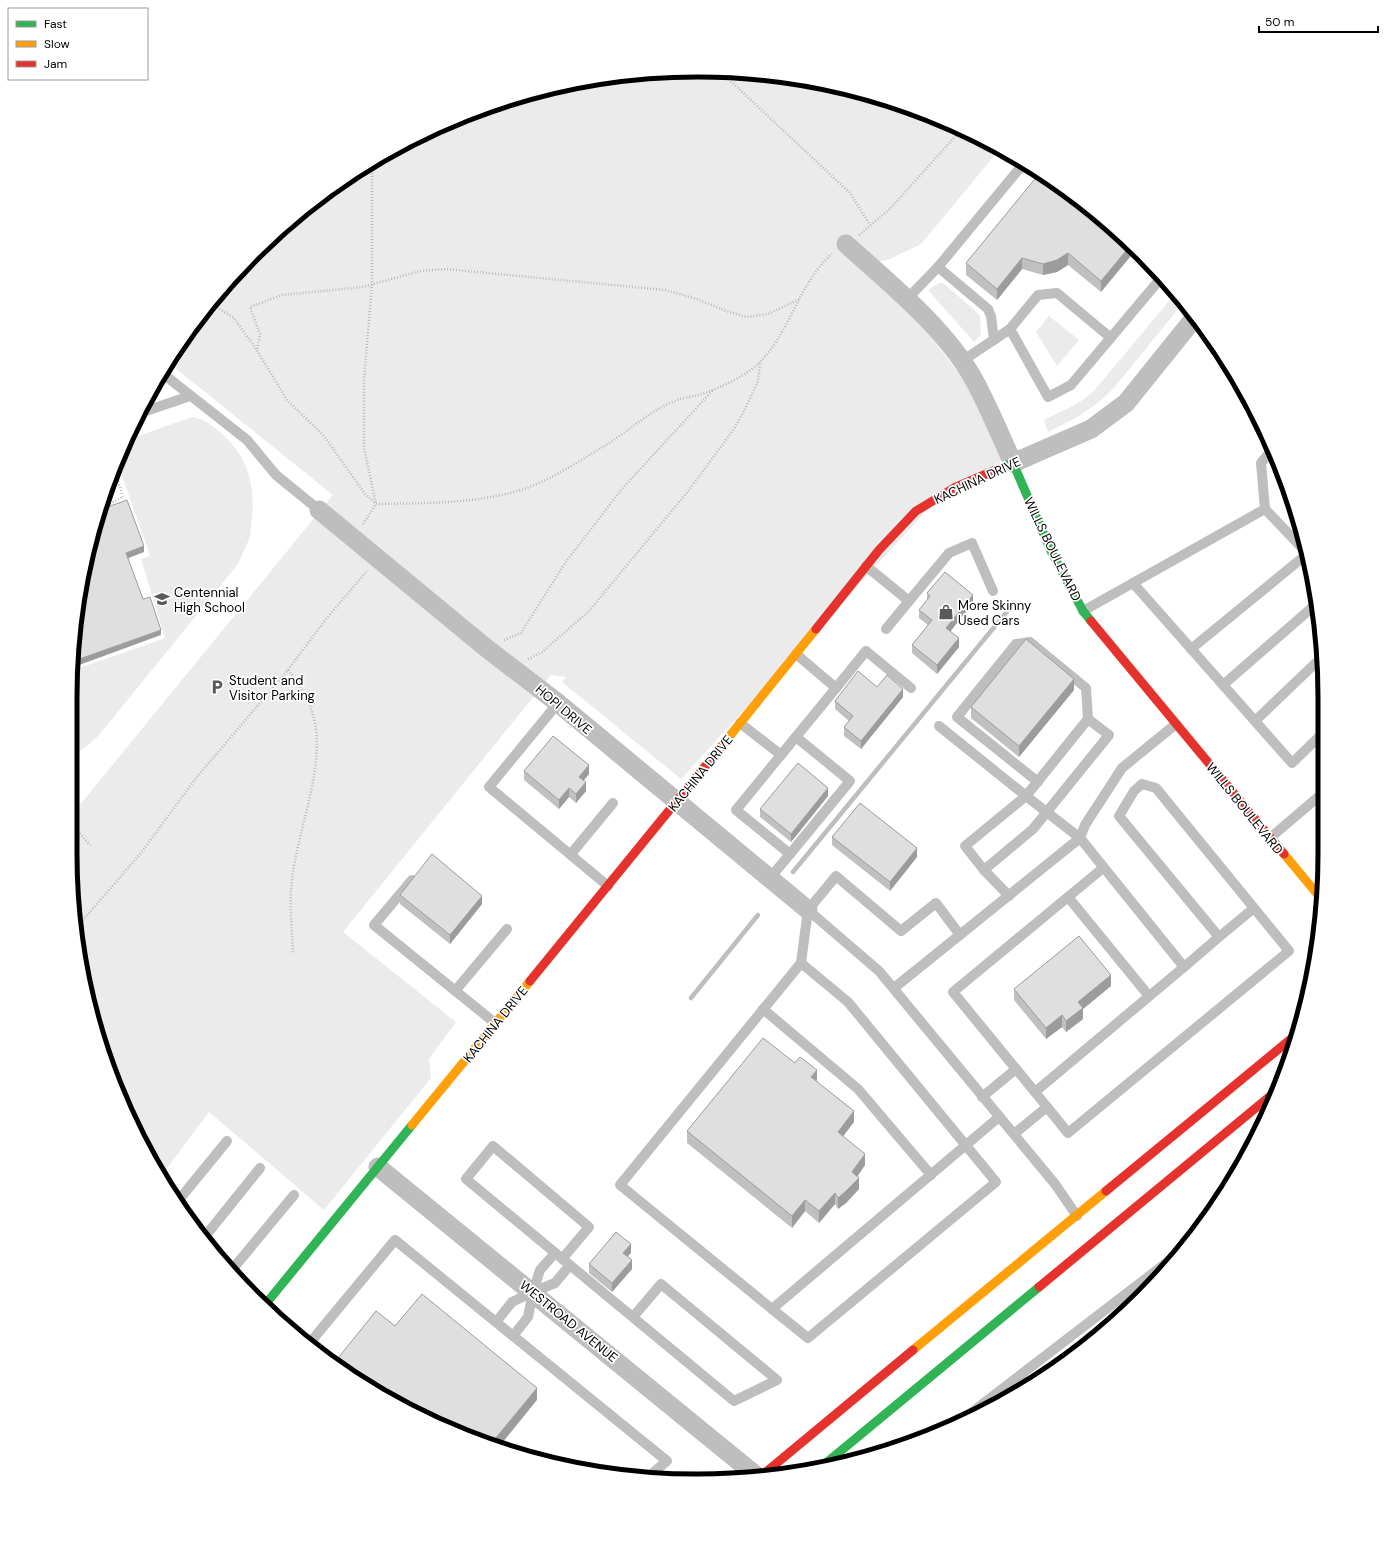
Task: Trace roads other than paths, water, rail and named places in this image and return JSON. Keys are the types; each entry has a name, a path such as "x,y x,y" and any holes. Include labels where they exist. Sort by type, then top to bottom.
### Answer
{"main road":[{"name":"KACHINA DRIVE","path":"268,1301 608,886 866,566 916,511 954,488 1013,463"},
{"name":"WILLS BOULEVARD","path":"1013,463 1052,553 1084,611 1317,895"},
{"path":"767,1470 1289,1041"},
{"path":"830,1459 1268,1098"}],"street":[{"name":"WILLS BOULEVARD","path":"846,244 929,320 962,362 973,378 1013,463"},
{"name":"KACHINA DRIVE","path":"1013,463 1091,429 1126,403 1191,322"},
{"name":"HOPI DRIVE","path":"319,510 485,647 512,666 558,703 808,910"},
{"name":"WESTROAD AVENUE","path":"378,1167 534,1292 752,1472"}],"lane":[{"path":"907,300 938,267 1020,168"},
{"path":"938,267 988,309 991,316 994,340"},
{"path":"1010,329 1048,397 1071,384 1158,282"},
{"path":"962,362 1010,329 1038,295 1057,293 1111,338"},
{"path":"167,377 248,440 276,475 319,510"},
{"path":"148,410 190,396"},
{"path":"1268,454 1261,463 1266,509 1299,544"},
{"path":"1084,611 1266,509"},
{"path":"886,629 948,553 972,543 993,591"},
{"path":"1191,649 1302,557"},
{"path":"866,566 909,601"},
{"path":"1133,583 1292,763 1318,738"},
{"path":"1223,685 1311,608"},
{"path":"1009,896 964,846 1026,796 1038,782 1088,719 1086,688 1030,642 1016,644 957,717 1038,782"},
{"path":"790,854 736,810 866,651 911,688"},
{"path":"796,654 836,688"},
{"path":"1255,721 1317,662"},
{"path":"558,703 489,787 608,886"},
{"path":"984,870 1033,829 1109,735 1088,719"},
{"path":"740,722 781,755"},
{"path":"894,988 1080,838 1085,825 1122,768 1176,724"},
{"path":"938,726 1080,838 1184,967"},
{"path":"770,878 850,781 796,737"},
{"path":"1103,868 953,992 1068,1133 1289,951 1156,788 1142,784 1138,786 1119,816 1219,938"},
{"path":"1270,838 1318,797"},
{"path":"571,854 613,803"},
{"path":"801,963 848,1002 996,1182 808,1338 620,1185 801,963 808,910 836,876 901,931 936,902 960,935"},
{"path":"412,880 374,926 495,1023"},
{"path":"1068,897 1148,996"},
{"path":"1035,1092 1254,908"},
{"path":"808,910 879,971 894,988 1055,1184 1077,1216"},
{"path":"456,991 507,929"},
{"path":"763,1010 858,1089 931,1176"},
{"path":"982,1097 1016,1069"},
{"path":"1014,1134 1047,1107"},
{"path":"772,1309 999,1117"},
{"path":"181,1197 227,1141"},
{"path":"496,1322 512,1302 555,1283 562,1259 589,1226 493,1146 466,1179 562,1259 734,1401 777,1380 661,1284 633,1317"},
{"path":"207,1233 260,1168"},
{"path":"235,1267 294,1195"},
{"path":"312,1340 395,1240 667,1461 653,1473"},
{"path":"513,1336 528,1317 540,1270 562,1259"},
{"path":"995,1398 1149,1279"}],"waterway":[{"path":"793,872 1014,603"},
{"path":"691,998 758,915"}],"place":[{"name":"Centennial High School","path":"162,599"},
{"name":"More Skinny Used Cars","path":"946,612"},
{"name":"Student and Visitor Parking","path":"217,687"}]}
